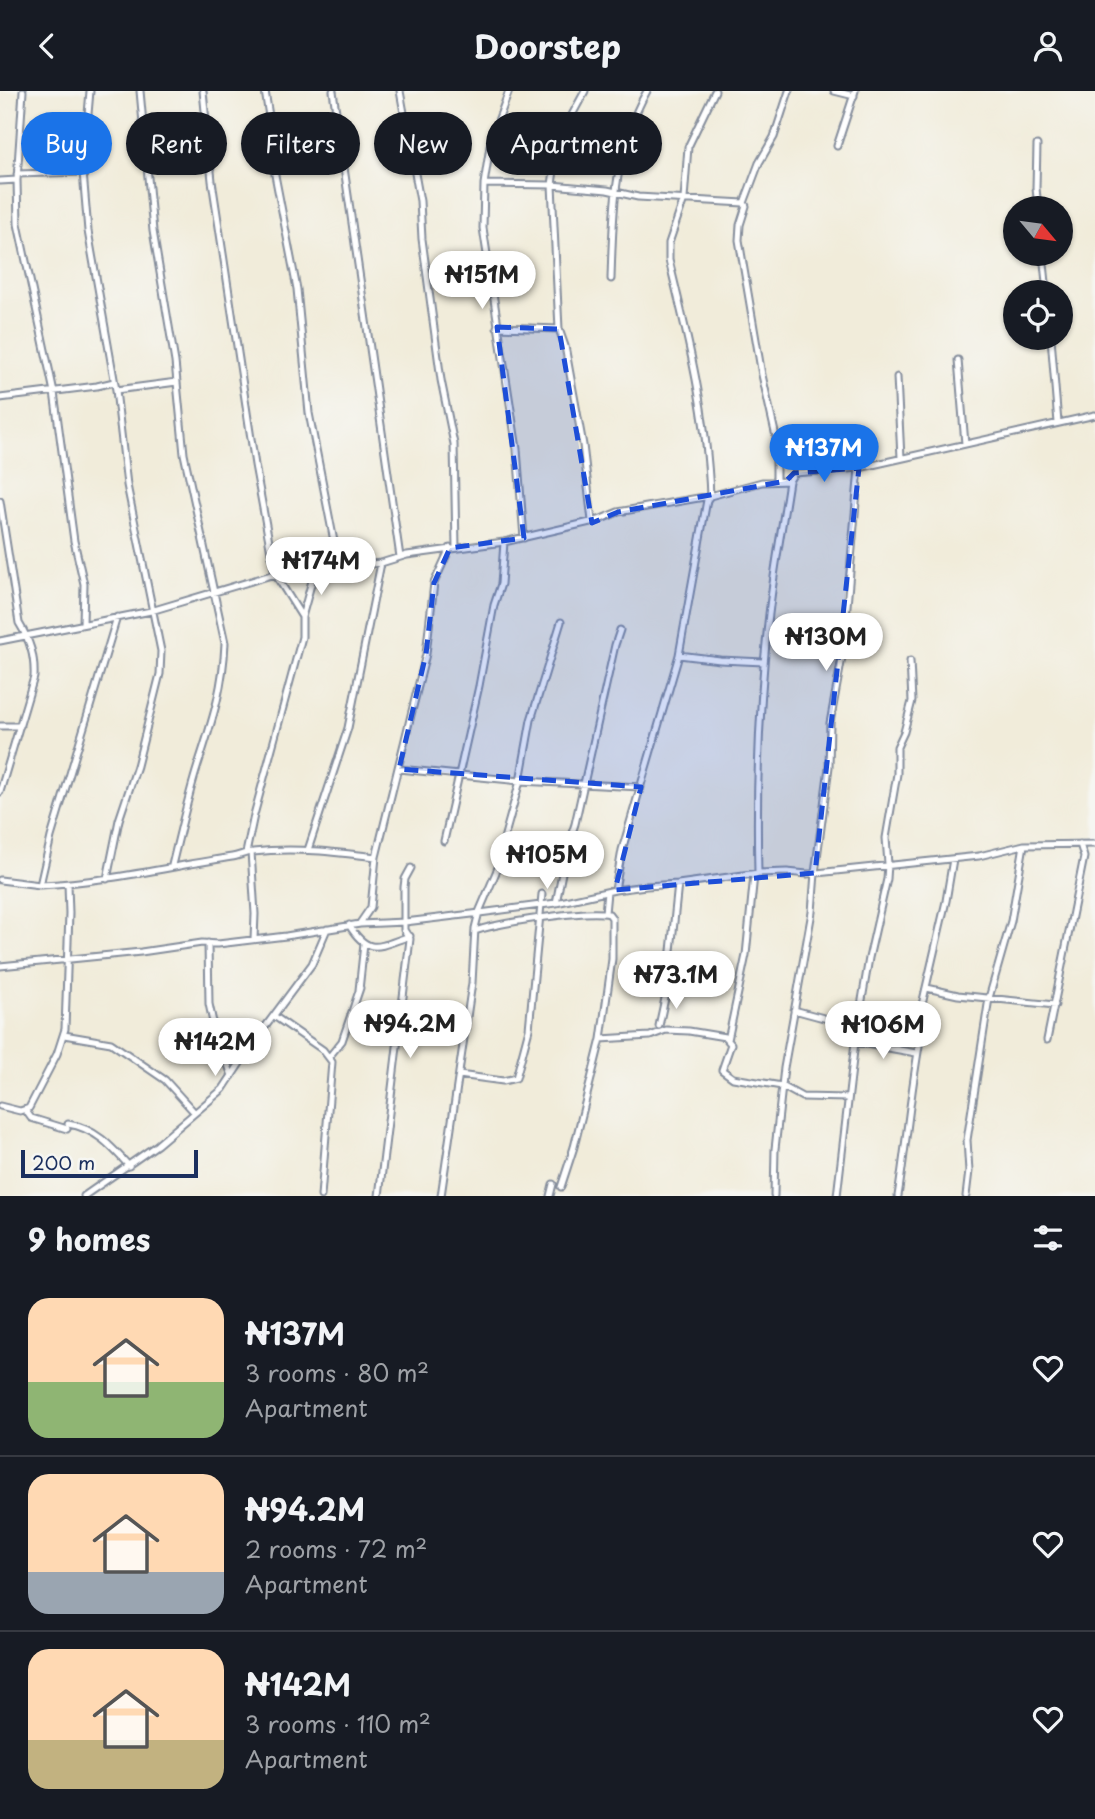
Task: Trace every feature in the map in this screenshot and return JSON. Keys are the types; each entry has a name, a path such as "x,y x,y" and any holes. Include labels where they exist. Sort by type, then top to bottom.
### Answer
{"street":[{"path":"23,91 17,177 18,224 54,392 74,541 84,584 83,624"},
{"path":"88,112 90,91"},
{"path":"140,91 153,231 177,382 184,454 225,643 224,673 211,728 197,767 172,866"},
{"path":"202,91 212,181 255,465 275,574 302,617"},
{"path":"265,91 275,175 297,289 309,414 339,567"},
{"path":"333,91 400,557"},
{"path":"360,924 370,907 376,857 426,654 434,583 453,548 457,515 454,443 441,380 422,239 420,201 400,91"},
{"path":"509,91 491,141 484,184 483,228 517,449 524,538"},
{"path":"585,91 558,141 552,185 559,329 565,346 583,445 592,521"},
{"path":"611,279 614,192 627,133 647,91"},
{"path":"615,890 622,850 679,655 706,500 710,496 708,452 698,377 669,260 669,243 684,199 688,147 715,91"},
{"path":"776,481 776,437 762,375 739,240 746,205 744,203 759,163 774,137 789,91"},
{"path":"834,91 855,93 837,146"},
{"path":"1037,145 1037,196"},
{"path":"0,181 43,175"},
{"path":"83,175 88,231 116,390 127,485 161,650 160,674 119,820 107,879"},
{"path":"484,184 552,185 638,197 744,203"},
{"path":"497,327 559,329"},
{"path":"1052,350 1058,423"},
{"path":"958,360 965,444"},
{"path":"897,377 901,458"},
{"path":"0,398 114,382"},
{"path":"116,390 177,382"},
{"path":"758,873 757,774 764,662 774,572 789,481 794,473 859,468 1095,415"},
{"path":"774,1196 775,1149 782,1086 812,912 830,767 830,723 843,652 859,468"},
{"path":"0,641 151,611 275,574 381,563 400,557 504,542 618,512 710,496 762,482 789,481"},
{"path":"0,501 19,623 35,659 34,677 0,792"},
{"path":"444,842 479,687 494,605 501,584 504,542"},
{"path":"308,850 348,728 381,563"},
{"path":"254,939 255,914 248,852 302,636 302,617 315,570"},
{"path":"40,885 51,838 117,617"},
{"path":"441,1196 472,983 475,931 479,912 500,863 520,781 531,720 561,621"},
{"path":"556,903 566,848 585,783 620,630"},
{"path":"679,655 764,662"},
{"path":"837,1196 857,1027 884,899 888,864 886,838 897,774 897,747 912,701 910,661"},
{"path":"0,726 20,726"},
{"path":"399,769 520,781 641,787"},
{"path":"1047,1039 1084,857 1080,844"},
{"path":"0,968 68,958 286,936 349,925 405,922 506,910 556,903 615,890 758,873 815,873 953,859 1024,845 1095,844"},
{"path":"966,1196 969,1171 967,1140 989,998 1011,921 1024,845"},
{"path":"0,880 40,885 68,884 125,877 248,852 308,850 376,857"},
{"path":"898,1196 916,1053 953,859"},
{"path":"402,939 405,922 405,879 411,868"},
{"path":"758,873 754,875 746,955 729,1040 731,1049 723,1066 723,1073 743,1081 782,1086 802,1097 848,1098"},
{"path":"26,1111 46,1078 64,1035 67,1008 68,884"},
{"path":"659,1026 667,989 678,884"},
{"path":"605,913 607,892"},
{"path":"540,919 542,894"},
{"path":"534,1004 542,894"},
{"path":"459,1075 503,1081 516,1078 529,1029 542,894"},
{"path":"540,905 540,919"},
{"path":"504,925 506,910"},
{"path":"475,931 586,913 605,913 612,918 612,959 601,1039 574,1147 561,1187"},
{"path":"349,925 363,944 358,1002"},
{"path":"84,1196 129,1165 223,1089 312,964 327,929"},
{"path":"404,930 410,936"},
{"path":"363,944 376,947 410,936"},
{"path":"379,1196 410,936"},
{"path":"208,943 209,1004 214,1027 232,1077"},
{"path":"329,1056 342,1041 360,988"},
{"path":"928,988 958,995 1055,1005"},
{"path":"794,1010 857,1027"},
{"path":"274,1016 329,1056 332,1068 321,1196"},
{"path":"601,1039 650,1036 673,1030 729,1040"},
{"path":"64,1035 111,1043 165,1080 195,1113"},
{"path":"855,1042 916,1053"},
{"path":"0,1106 26,1111 31,1118 67,1126 83,1126 103,1138 129,1165"},
{"path":"550,1196 552,1184"}],"highlighted area":[{"path":"497,327 559,329 592,523 618,512 786,481 794,473 859,468 815,873 615,890 641,787 399,769 426,654 434,583 450,548 524,538"}]}
